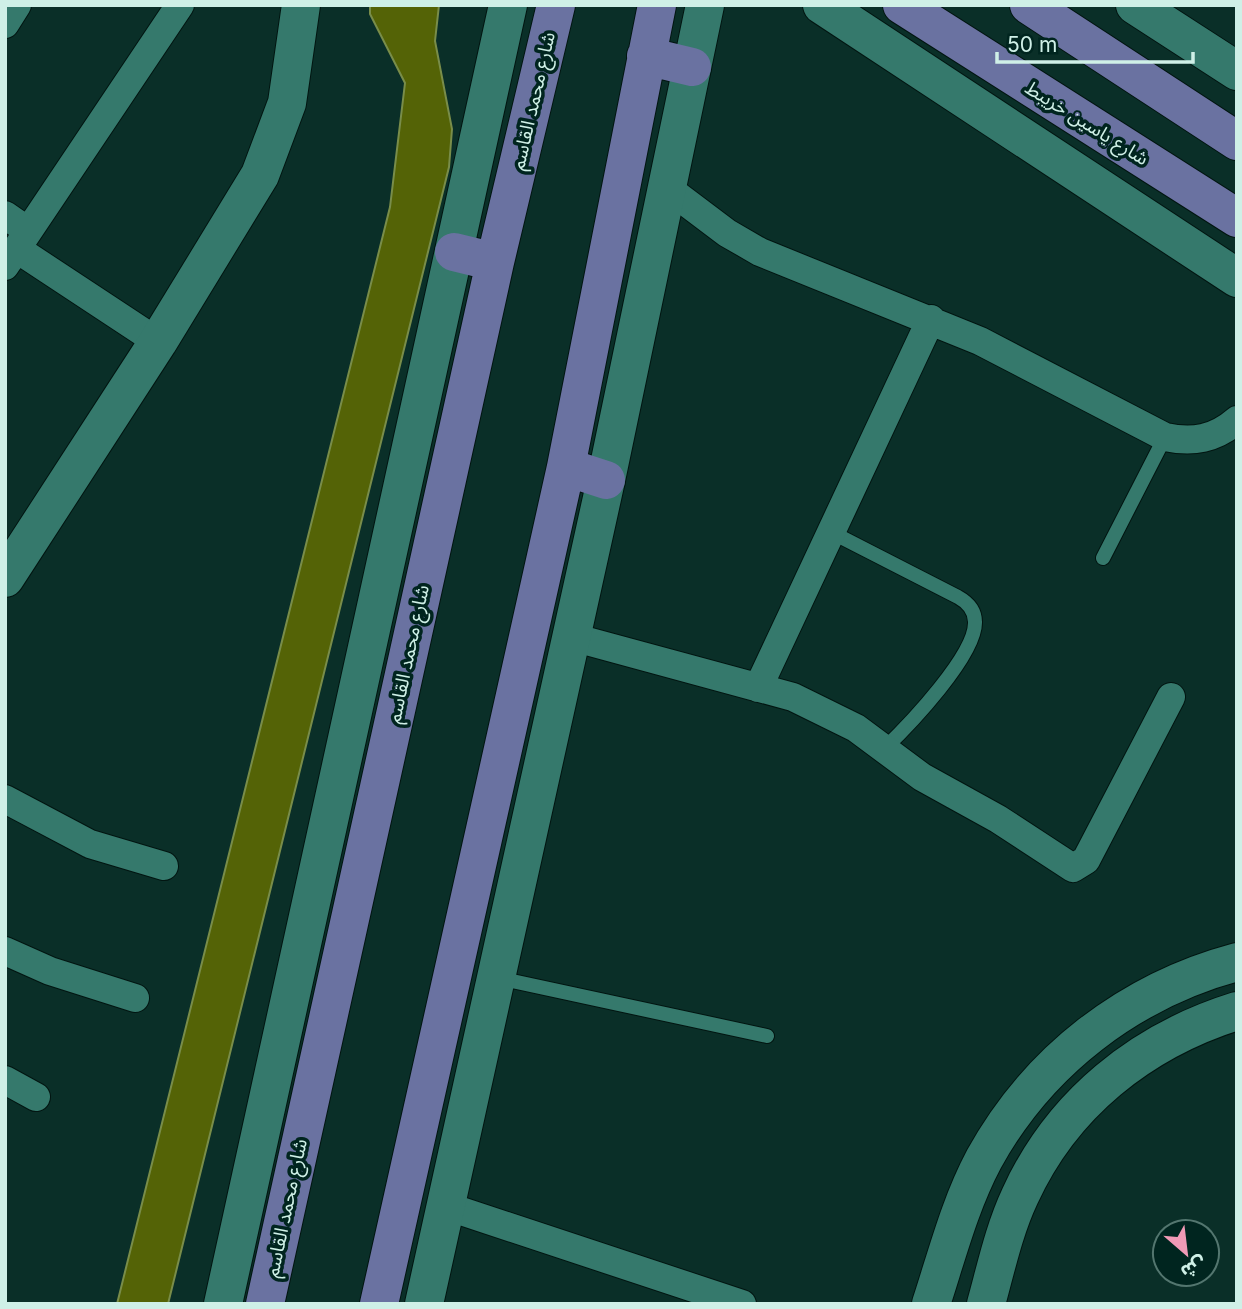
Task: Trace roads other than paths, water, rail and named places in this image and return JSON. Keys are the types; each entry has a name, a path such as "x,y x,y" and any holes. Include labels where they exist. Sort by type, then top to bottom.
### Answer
{"main road":[{"path":"5,578 158,342 260,175 276,140 287,103 302,5"},
{"path":"223,1304 508,5"},
{"name":"شارع محمد القاسم","path":"265,1304 495,262 556,5"},
{"path":"379,1304 565,467 657,5"},
{"path":"424,1304 606,480 705,5"},
{"path":"822,5 1237,278"},
{"name":"شارع ياسين خريبط","path":"902,5 1237,218"},
{"path":"1029,5 1237,141"},
{"path":"1135,5 1237,71"},
{"path":"646,56 692,67"},
{"path":"454,252 495,262"},
{"path":"565,467 606,480"},
{"path":"931,1304 967,1195 1003,1128 1035,1087 1080,1042 1143,999 1178,982 1237,962"},
{"path":"986,1304 1005,1235 1020,1196 1064,1125 1091,1094 1157,1043 1194,1024 1237,1011"}],"street":[{"path":"5,24 17,5"},
{"path":"17,249 180,5"},
{"path":"666,187 717,226 760,252 794,269 931,319 1165,437 1188,440 1210,437 1237,420"},
{"path":"5,215 17,249 158,342"},
{"path":"758,688 931,319"},
{"path":"572,637 758,688 825,711 885,748 922,777 998,819 1067,866 1078,867 1086,860 1171,697"},
{"path":"5,799 90,844 164,866"},
{"path":"5,951 50,971 135,998"},
{"path":"5,1080 36,1097"},
{"path":"446,1206 742,1304"}],"lane":[{"path":"1103,558 1165,437"},
{"path":"831,532 965,601 974,615 974,632 957,663 924,708 885,748"},
{"path":"496,978 767,1036"}]}
